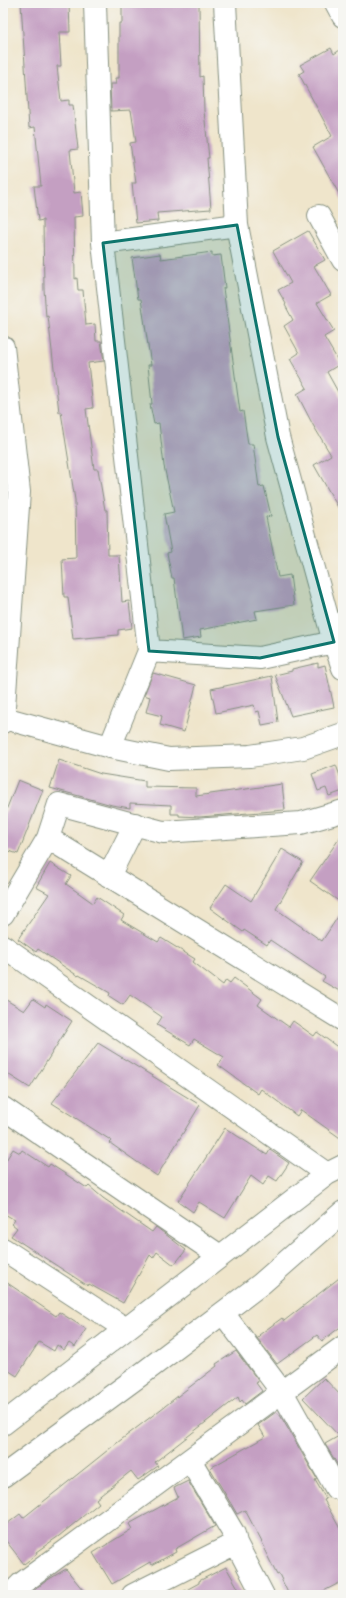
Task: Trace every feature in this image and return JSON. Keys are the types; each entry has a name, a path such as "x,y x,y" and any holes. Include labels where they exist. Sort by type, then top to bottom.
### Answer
{"street":[{"path":"95,3 103,243 149,651 110,747"},
{"path":"225,3 237,225 278,437 334,642 343,668"},
{"path":"336,3 343,16"},
{"path":"319,216 343,260"},
{"path":"103,243 237,225"},
{"path":"3,347 19,492 4,720 110,747 169,758 250,756 303,748 343,734"},
{"path":"149,651 260,658 334,642"},
{"path":"3,914 48,838 59,804 164,832 301,823 343,811"},
{"path":"109,876 135,824"},
{"path":"48,838 343,1020"},
{"path":"3,946 335,1170 6,1418"},
{"path":"3,1108 220,1256"},
{"path":"3,1476 261,1284 343,1212"},
{"path":"3,1249 126,1329"},
{"path":"223,1313 282,1392 341,1491"},
{"path":"10,1595 21,1584 343,1347"},
{"path":"190,1460 234,1534 236,1543 262,1595"},
{"path":"133,1595 236,1543"}],"highlighted area":[{"path":"237,225 278,437 334,642 260,658 149,651 103,243"}],"building":[{"path":"21,3 69,3 70,32 59,32 61,66 57,66 61,101 69,100 69,105 73,105 78,149 70,150 74,193 81,192 83,216 74,217 75,279 77,278 78,290 83,290 86,325 95,324 96,341 101,341 104,361 88,363 93,408 86,409 94,469 98,469 105,510 107,510 108,555 119,555 122,602 129,601 132,628 118,630 118,635 73,639 68,597 64,597 62,559 76,558 75,500 61,412 59,412 48,316 46,317 43,220 38,221 34,186 41,186 35,127 29,128"},
{"path":"122,3 199,3 200,77 203,76 211,209 157,213 158,221 136,223 132,183 136,183 130,143 136,142 131,110 111,111 110,84 116,84 115,78 119,78 119,23 122,23"},
{"path":"331,48 334,54 343,48 343,201 313,147 332,136 299,74 304,71 300,65"},
{"path":"308,231 325,260 314,266 331,295 317,303 334,331 324,337 340,364 327,372 343,401 343,516 314,465 331,455 297,394 307,388 290,359 299,353 284,326 293,320 278,290 291,283 273,251"},
{"path":"212,252 212,256 221,255 225,288 223,288 240,412 243,411 248,444 253,444 259,487 264,486 271,516 266,517 278,577 290,575 294,605 255,611 257,619 200,630 201,637 182,640 174,578 172,578 167,553 171,552 164,514 174,512 164,466 159,423 154,424 150,404 152,404 148,365 151,365 141,299 138,299 132,258 160,254 161,259"},
{"path":"318,663 318,667 325,665 334,707 291,716 275,675 292,671 292,669"},
{"path":"153,673 196,685 184,732 160,725 162,716 146,712 150,697 144,695"},
{"path":"272,676 278,722 262,725 259,711 256,712 254,705 216,713 211,689"},
{"path":"59,760 101,774 145,781 145,787 196,788 196,796 282,784 285,810 200,817 171,814 171,805 130,803 130,808 112,805 50,788"},
{"path":"336,765 343,784 343,791 329,796 326,788 318,791 312,774"},
{"path":"18,780 43,790 18,854 3,849 3,818"},
{"path":"343,833 343,904 310,881"},
{"path":"282,849 303,862 276,909 322,941 343,909 343,993 322,981 325,977 270,940 267,945 244,930 243,932 210,908 226,884 251,901"},
{"path":"50,863 71,876 66,884 93,903 97,897 124,915 121,920 158,942 161,938 195,959 193,962 223,985 226,980 230,983 234,978 262,999 258,1005 289,1027 293,1021 314,1036 317,1032 343,1051 343,1140 301,1110 297,1116 261,1089 258,1094 218,1065 224,1057 194,1039 190,1045 157,1025 162,1017 130,995 123,1005 109,996 110,993 79,975 78,976 38,949 36,952 18,939 49,894 36,887"},
{"path":"3,998 24,1011 33,999 45,1007 46,1004 72,1021 30,1088 3,1071"},
{"path":"98,1043 200,1105 157,1176 110,1143 112,1141 52,1103"},
{"path":"225,1128 267,1155 270,1150 289,1163 277,1181 269,1176 263,1185 251,1176 225,1218 199,1202 193,1212 178,1201"},
{"path":"13,1149 20,1153 22,1150 48,1167 50,1164 87,1188 89,1186 103,1198 152,1232 156,1227 186,1250 174,1265 157,1252 153,1258 150,1255 123,1303 89,1284 88,1286 11,1236 17,1228 12,1224 15,1220 3,1213 3,1165"},
{"path":"343,1275 343,1325 322,1341 317,1335 277,1364 257,1338 260,1336 259,1335 282,1318 284,1321"},
{"path":"3,1280 56,1316 59,1312 86,1329 75,1347 69,1343 64,1350 57,1345 54,1351 39,1342 17,1376 3,1367"},
{"path":"236,1351 257,1379 258,1382 256,1383 262,1391 245,1404 242,1400 240,1402 238,1397 155,1462 158,1466 138,1480 131,1471 96,1499 99,1503 59,1536 36,1552 37,1554 24,1564 3,1537 3,1527 20,1514 23,1518 217,1366 216,1364"},
{"path":"324,1378 343,1398 343,1464 339,1467 325,1444 339,1436 303,1398"},
{"path":"276,1412 280,1415 317,1479 315,1480 326,1499 324,1500 343,1534 343,1581 316,1595 289,1595 279,1574 277,1575 245,1510 237,1514 210,1468 265,1437 258,1425"},
{"path":"188,1481 215,1526 175,1549 176,1552 152,1565 150,1562 112,1584 93,1553 132,1529 129,1524 178,1497 174,1488"},
{"path":"226,1567 242,1595 177,1595 199,1583 199,1581"},
{"path":"66,1569 87,1595 28,1595 46,1581"}]}
